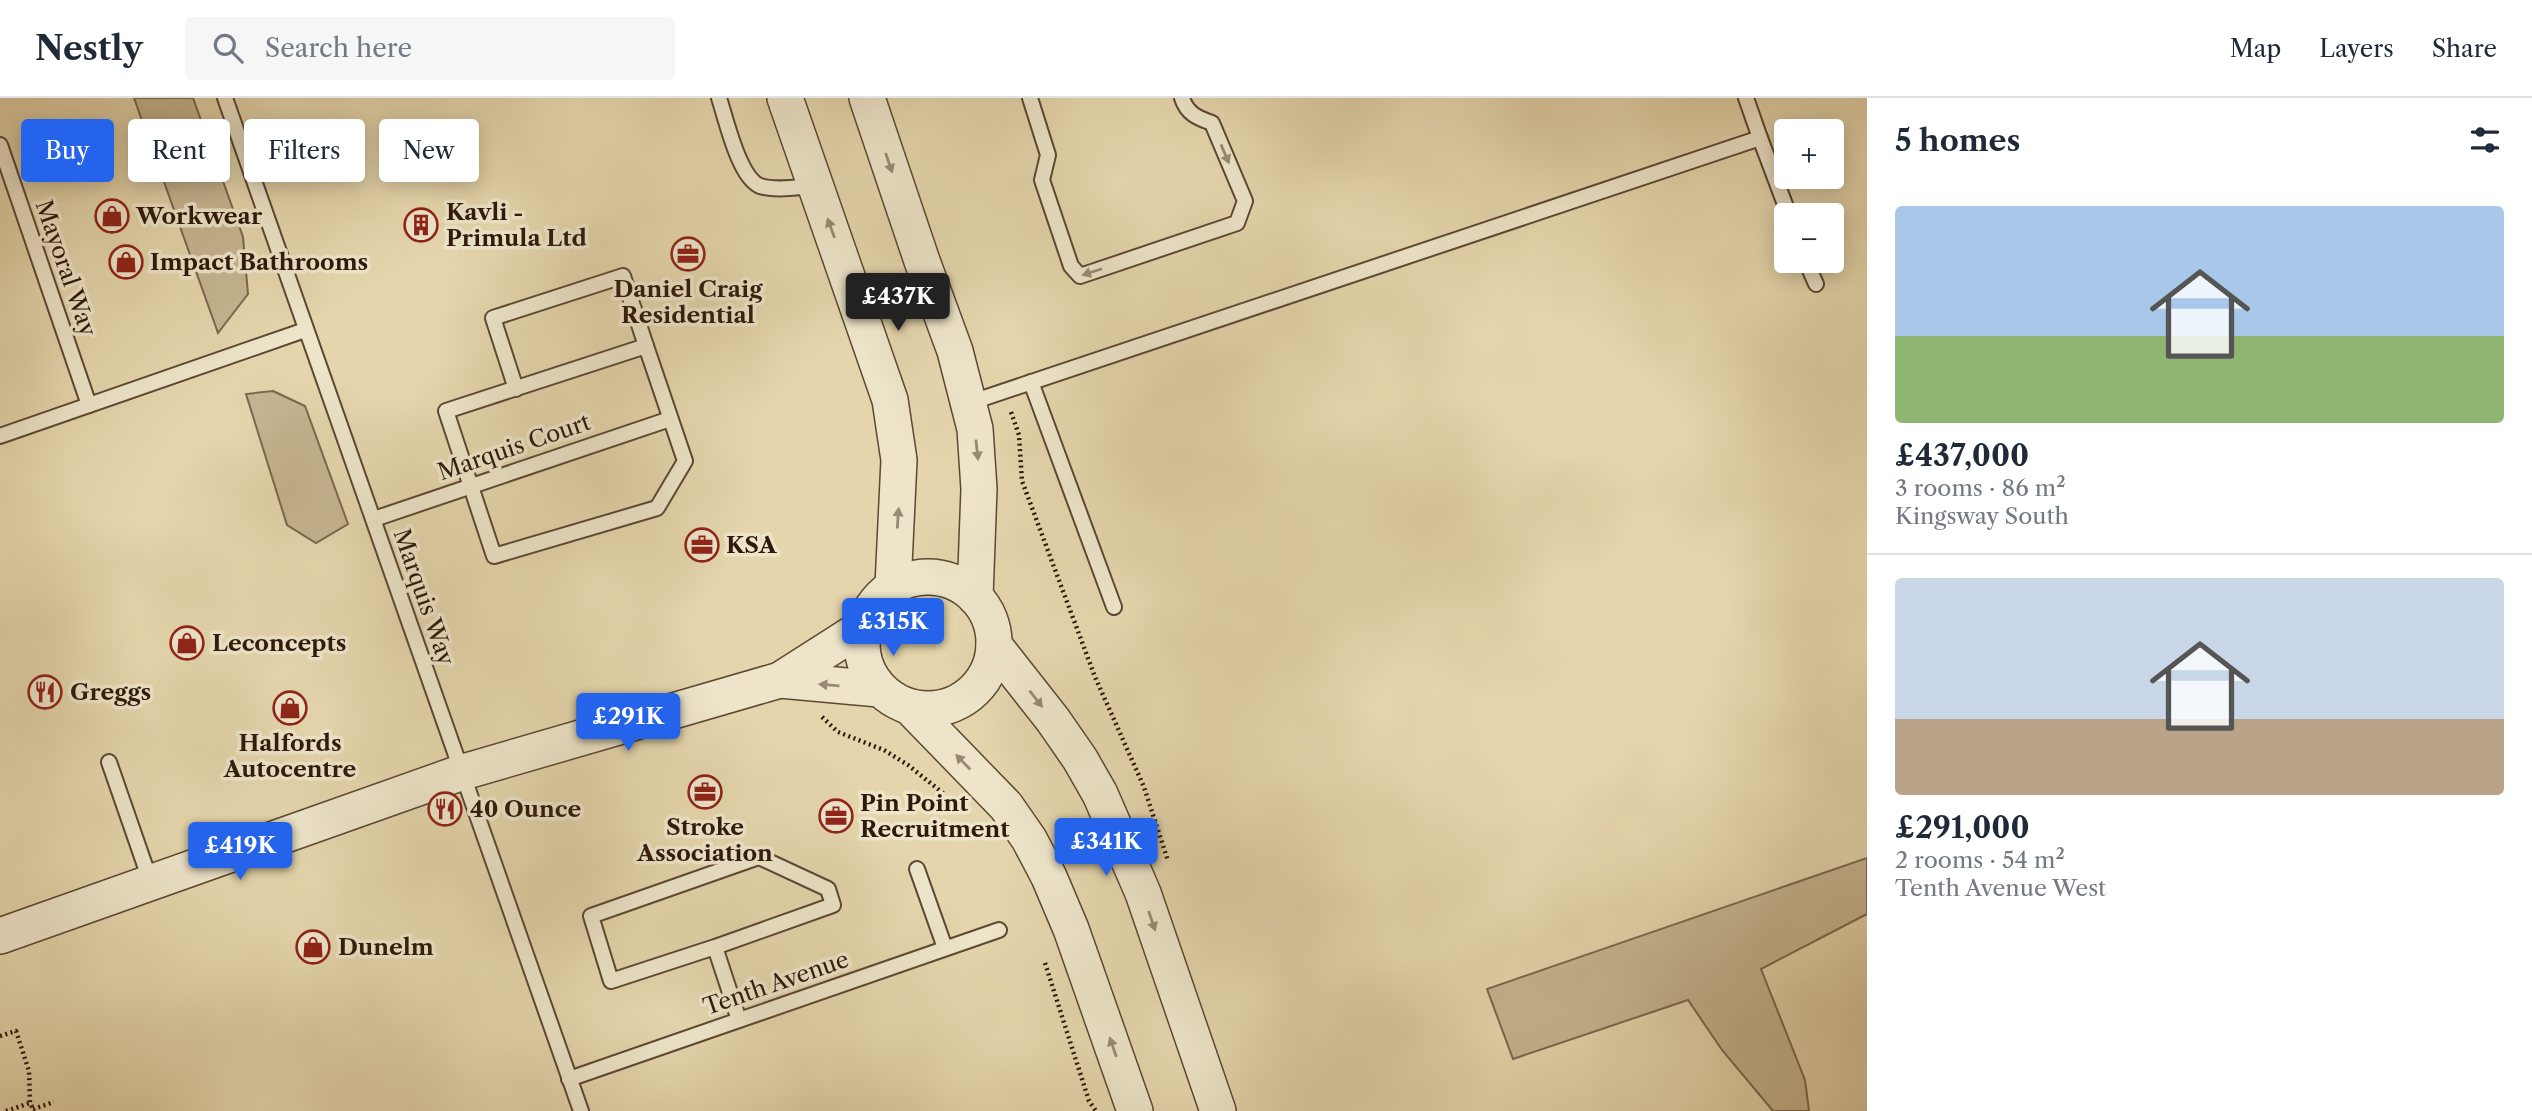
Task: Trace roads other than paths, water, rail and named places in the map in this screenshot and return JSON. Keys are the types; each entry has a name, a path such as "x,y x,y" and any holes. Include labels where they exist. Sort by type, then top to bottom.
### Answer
{"street":[{"path":"785,98 880,367 896,428 900,460 893,586"},
{"path":"867,98 955,351 975,429 979,476 975,597"},
{"path":"936,577 962,586 986,611 994,645 991,664 975,691 963,700 929,710 911,708 894,701 879,689 870,677 864,660 863,627 879,598 893,586 907,579 936,577"},
{"path":"0,936 460,773 780,680 863,627"},
{"path":"994,645 1053,720 1100,794 1143,893 1217,1111"},
{"path":"780,680 879,689"},
{"path":"911,708 1006,806 1029,839 1071,929 1135,1111"}],"lane":[{"name":"Marquis Way","path":"225,98 581,1111"},
{"path":"719,98 747,176 758,186 816,186"},
{"path":"1030,98 1048,155 1042,180 1071,266 1080,276 1237,223 1245,201 1212,123 1194,117 1183,102"},
{"path":"1746,98 1784,203"},
{"path":"969,403 1760,138"},
{"name":"Mayoral Way","path":"0,145 89,405"},
{"path":"1811,273 1815,284"},
{"path":"516,389 493,318 623,276 685,461 657,508 494,556 446,411 516,389 646,346"},
{"path":"0,436 305,330"},
{"path":"1031,382 1114,607"},
{"name":"Marquis Court","path":"374,519 670,419"},
{"path":"109,762 152,884"},
{"path":"759,857 828,889 833,905 715,947 611,982 591,916 759,857"},
{"path":"916,869 945,948"},
{"name":"Tenth Avenue","path":"569,1079 999,930"},
{"path":"715,947 739,1020"}],"place":[{"name":"Workwear","path":"112,216"},
{"name":"Kavli - Primula Ltd","path":"421,225"},
{"name":"Daniel Craig Residential","path":"688,254"},
{"name":"Impact Bathrooms","path":"126,262"},
{"name":"KSA","path":"702,545"},
{"name":"Leconcepts","path":"187,643"},
{"name":"Greggs","path":"45,692"},
{"name":"Halfords Autocentre","path":"290,708"},
{"name":"Stroke Association","path":"705,792"},
{"name":"40 Ounce","path":"445,809"},
{"name":"Pin Point Recruitment","path":"836,816"},
{"name":"Dunelm","path":"313,947"}]}
